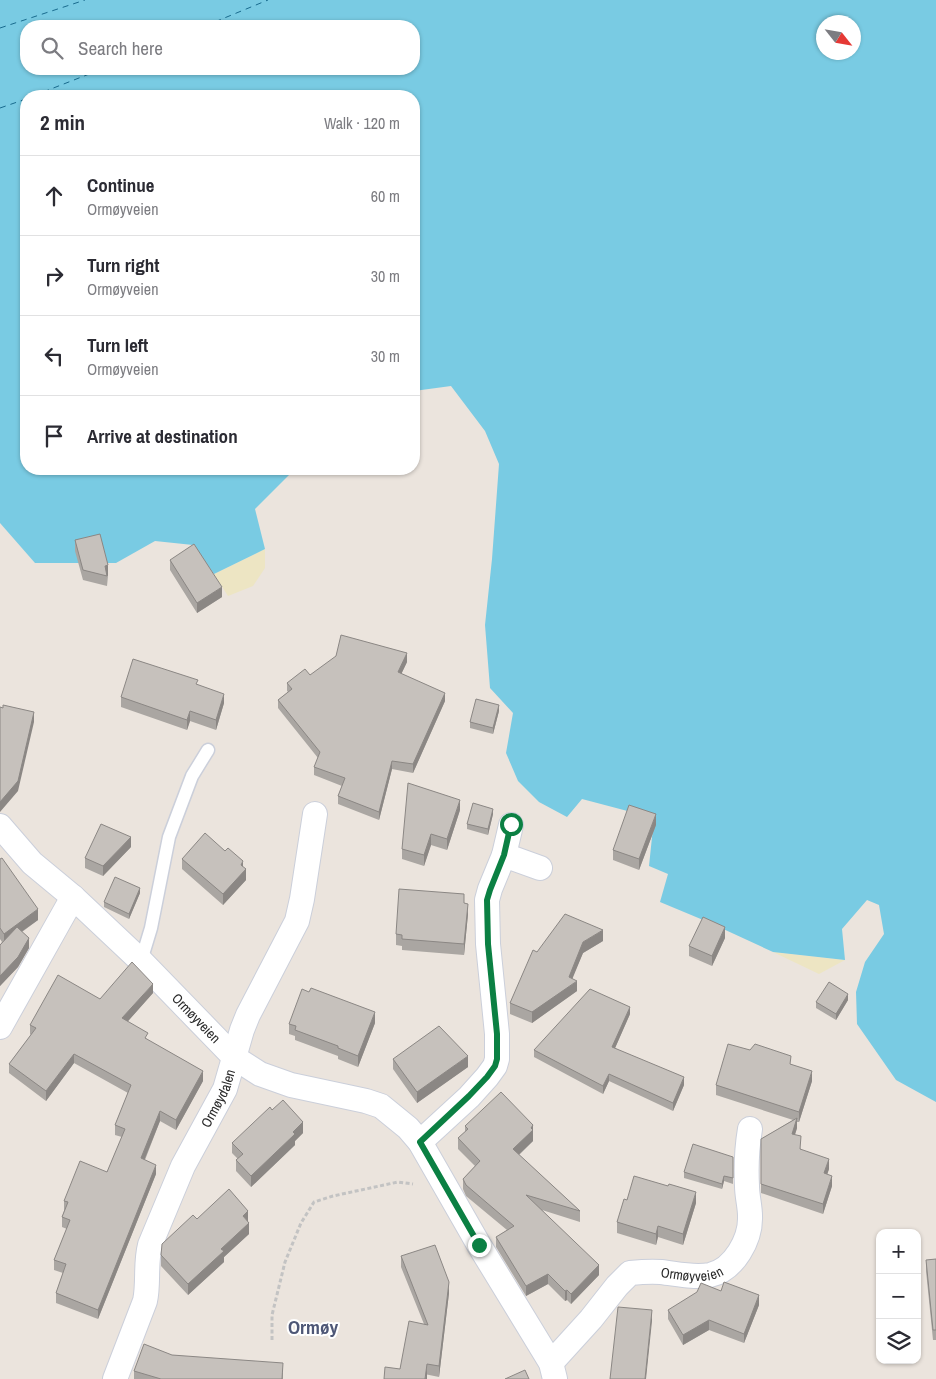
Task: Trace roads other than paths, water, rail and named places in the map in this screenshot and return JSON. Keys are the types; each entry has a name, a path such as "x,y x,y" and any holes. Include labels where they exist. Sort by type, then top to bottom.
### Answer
{"street":[{"name":"Ormøydalen","path":"115,1379 145,1302 150,1246 183,1166 225,1089 248,1015 297,921 315,814"},
{"path":"420,1142 475,1090 495,1066 497,1059 497,1034 488,944 487,900 504,855 511,824"},
{"name":"Ormøyveien","path":"0,826 32,863 73,897 141,961 235,1058 260,1074 291,1085 381,1106 408,1128 420,1142 553,1371"},
{"path":"504,855 540,868"},
{"path":"0,1027 73,897"},
{"name":"Ormøyveien","path":"553,1371 567,1346 617,1286 630,1274 661,1272 690,1277 709,1275 726,1267 736,1256 749,1230 750,1217 747,1185 750,1128"}],"lane":[{"path":"141,961 151,928 169,837 192,776 208,750"}],"water":[{"path":"0,0 936,0 936,1102 896,1080 857,1024 856,992 865,962 884,934 879,905 867,900 842,929 845,960 773,952 660,902 668,874 649,866 654,818 582,799 567,817 539,802 518,781 506,753 513,713 490,688 485,625 499,464 485,431 451,386 420,390 420,90 20,90 20,475 289,475 255,509 265,549 214,574 193,545 155,541 116,563 35,563 0,523"}],"district":[{"name":"Ormøy","path":"313,1327"}]}
